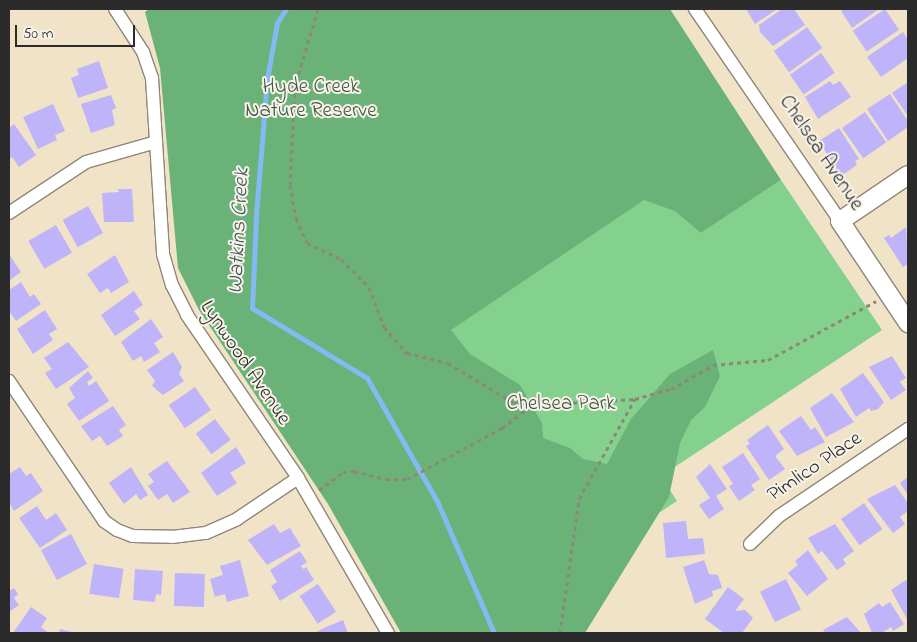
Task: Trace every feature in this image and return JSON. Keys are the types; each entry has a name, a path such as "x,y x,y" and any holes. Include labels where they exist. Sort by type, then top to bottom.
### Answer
{"street":[{"name":"Lynwood Avenue","path":"115,9 148,63 154,94 163,254 172,285 188,315 298,478 388,633"},
{"name":"Chelsea Avenue","path":"695,9 908,323"},
{"path":"9,213 86,162 156,142"},
{"path":"840,221 908,175"},
{"path":"9,381 104,521 116,530 132,536 172,537 206,533 237,520 298,478"},
{"name":"Pimlico Place","path":"750,544 779,516 908,430"}],"path":[{"path":"318,9 295,86 290,185 296,218 307,243 341,259 369,287 384,328 407,353 448,363 514,403 533,405 635,399 671,389 713,365 768,360 863,306 890,296"},
{"path":"560,633 579,499 635,399"},
{"path":"309,498 343,472 354,471 386,479 407,479 450,459 502,428 533,405"}],"green space":[{"name":"Hyde Creek Nature Reserve","path":"149,9 670,9 781,180 701,233 675,211 644,200 451,330 470,354 520,385 542,423 543,438 570,448 583,459 607,464 631,419 670,374 713,350 720,376 705,407 691,420 680,443 669,497 585,633 401,633 328,504 199,310 178,268 160,68 145,12"},
{"name":"Chelsea Park","path":"153,9 527,278 668,183 701,233 781,180 882,330 661,476 677,501 539,591"}],"building":[{"path":"746,9 777,9 755,24"},
{"path":"782,9 794,9 805,25 773,46 760,32 759,25"},
{"path":"845,9 879,9 852,28 841,11"},
{"path":"885,9 899,30 867,52 853,31"},
{"path":"807,27 822,48 789,72 774,51"},
{"path":"903,32 908,40 908,58 881,77 867,57"},
{"path":"821,53 835,73 804,94 790,75"},
{"path":"99,61 108,88 78,98 71,78 79,75 77,69"},
{"path":"830,81 833,85 840,81 851,97 818,119 805,97"},
{"path":"908,82 908,116 892,93"},
{"path":"890,94 908,121 908,127 888,141 867,109"},
{"path":"111,95 116,108 112,110 115,125 91,133 81,104"},
{"path":"53,104 65,131 55,135 57,140 38,149 23,117"},
{"path":"865,112 886,142 863,158 842,128"},
{"path":"14,124 36,155 19,167 12,157 9,159 9,128"},
{"path":"839,128 859,159 855,161 857,165 841,176 819,141"},
{"path":"118,189 132,189 134,222 104,222 102,193 119,192"},
{"path":"88,206 103,233 78,247 63,220"},
{"path":"56,225 72,253 44,269 28,241"},
{"path":"906,227 908,264 903,267 884,238 889,235 891,238"},
{"path":"9,254 21,272 9,281"},
{"path":"115,255 129,282 111,293 108,288 100,293 87,274"},
{"path":"21,282 30,297 34,294 41,304 16,321 9,311 9,290"},
{"path":"134,291 143,305 134,311 140,319 115,336 101,315"},
{"path":"45,310 57,329 49,334 53,340 33,354 17,329"},
{"path":"151,319 163,337 154,343 160,352 144,362 141,356 133,361 121,342"},
{"path":"68,342 89,367 56,389 45,373 52,369 44,358"},
{"path":"173,352 182,367 179,374 184,381 163,395 152,386 155,381 147,370"},
{"path":"892,356 906,378 900,382 906,390 891,400 869,367"},
{"path":"88,371 93,378 87,382 89,386 96,381 109,401 79,421 67,404 75,398 69,388"},
{"path":"863,373 884,402 878,409 871,411 869,408 856,417 840,389"},
{"path":"195,387 211,410 185,428 169,405"},
{"path":"832,393 854,422 826,437 810,408"},
{"path":"113,406 126,425 119,430 123,436 107,446 100,436 92,441 81,426"},
{"path":"801,416 811,430 815,427 825,442 797,456 779,431"},
{"path":"215,419 231,440 211,454 196,433"},
{"path":"768,425 784,449 775,456 785,469 769,480 746,446 750,444 747,440"},
{"path":"236,447 246,463 230,473 237,483 217,496 201,473"},
{"path":"743,453 760,479 751,485 755,490 739,501 729,486 733,484 722,467"},
{"path":"167,461 190,492 173,503 167,494 158,500 148,486 154,482 148,474"},
{"path":"710,464 727,489 716,496 724,509 709,519 699,505 710,498 696,477"},
{"path":"20,467 26,476 31,473 43,491 14,511 9,502 9,474"},
{"path":"131,467 148,495 140,500 136,494 124,504 109,483"},
{"path":"908,477 908,495 900,483"},
{"path":"895,485 908,503 908,511 900,517 905,524 893,533 867,499"},
{"path":"864,503 882,529 859,545 841,519"},
{"path":"37,506 46,520 56,513 67,530 40,548 19,518"},
{"path":"686,521 688,539 703,538 705,554 666,558 663,523"},
{"path":"274,524 280,533 290,528 301,546 267,565 248,540"},
{"path":"835,524 854,551 843,559 846,564 837,570 822,551 818,554 808,538"},
{"path":"71,534 87,564 57,580 41,550"},
{"path":"808,550 828,579 807,596 788,573 798,565 795,561"},
{"path":"300,551 307,562 301,566 303,569 306,567 314,580 280,601 271,586 277,582 270,570"},
{"path":"240,560 249,596 227,602 225,594 215,597 210,579 223,575 220,566"},
{"path":"704,560 709,574 718,575 722,588 712,591 713,596 695,604 683,567"},
{"path":"94,564 124,569 119,598 89,594"},
{"path":"135,569 163,571 161,595 156,594 155,602 133,600"},
{"path":"175,573 205,574 204,607 174,606"},
{"path":"786,579 801,610 775,622 760,592"},
{"path":"906,580 908,581 908,621 891,590"},
{"path":"318,584 336,612 318,624 300,596"},
{"path":"728,587 744,599 735,611 745,610 753,618 742,633 724,633 705,619"},
{"path":"14,588 18,594 14,598 19,605 9,612 9,591"},
{"path":"890,602 904,624 893,631 891,627 882,633 872,633 864,614 879,603 882,607"},
{"path":"31,607 47,618 41,627 49,633 13,633"},
{"path":"847,617 861,633 825,633 823,630"},
{"path":"343,620 348,633 315,633 324,628"},
{"path":"60,629 76,633 59,633"}],"waterway":[{"name":"Watkins Creek","path":"286,9 277,23 267,79 256,217 252,308 367,378 437,501 494,633"}]}
